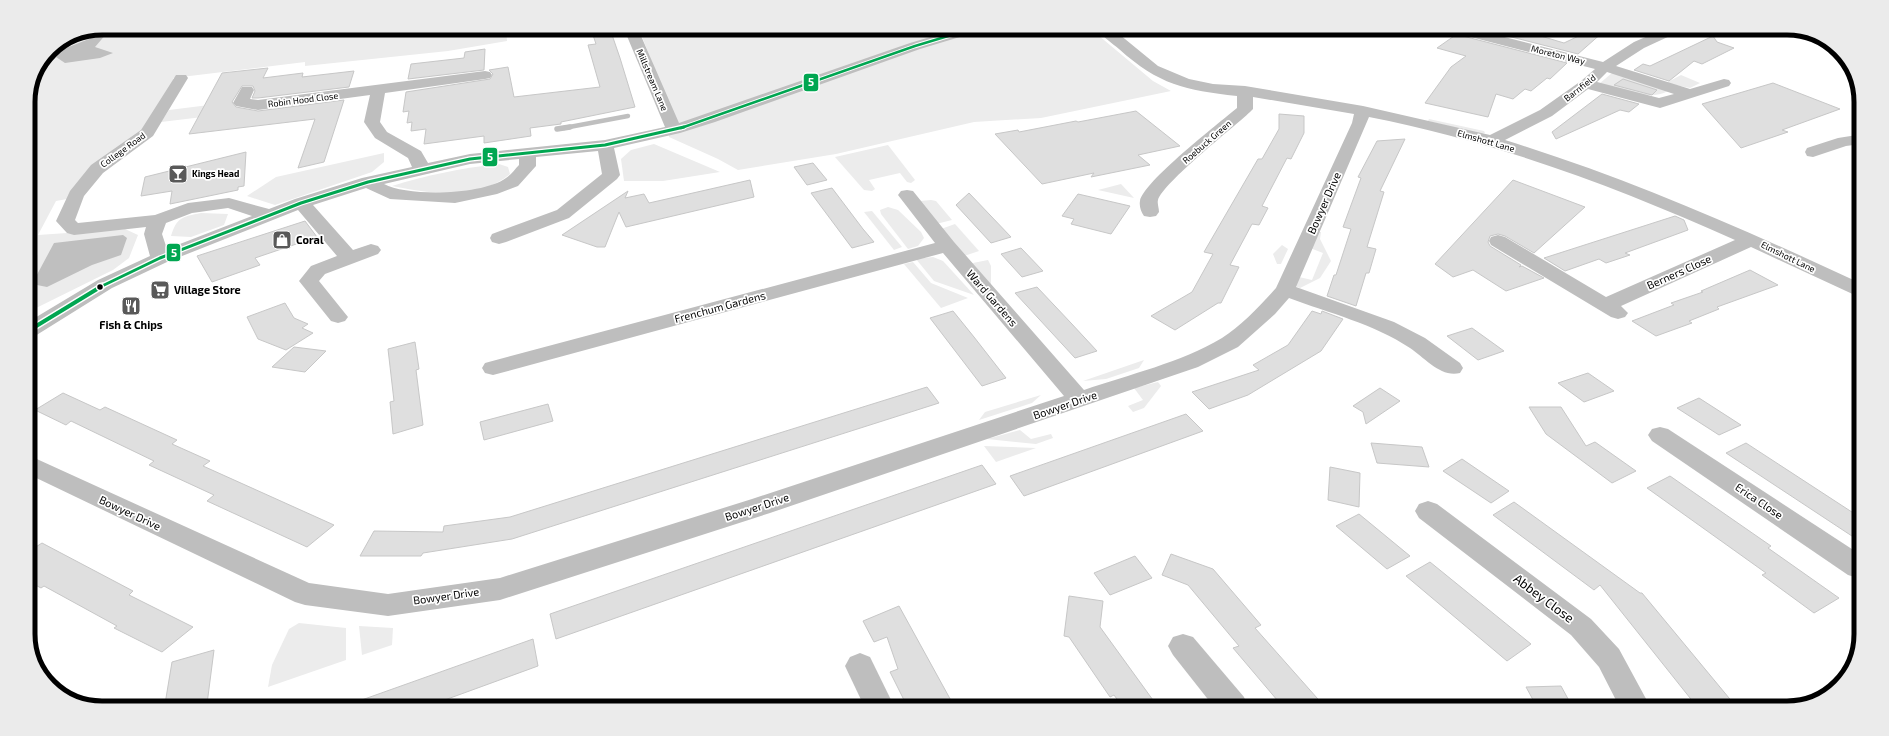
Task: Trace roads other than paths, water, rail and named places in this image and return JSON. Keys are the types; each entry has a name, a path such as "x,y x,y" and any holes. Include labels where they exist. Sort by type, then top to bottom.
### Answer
{"street":[{"name":"Millstream Lane","path":"634,35 674,130"},
{"path":"35,327 105,284 160,258 301,203 368,182 470,159 605,145 674,130 710,119 915,46 951,35"},
{"name":"Elmshott Lane","path":"1111,35 1158,73 1189,84 1245,91 1412,120 1492,141 1582,171 1752,240 1854,288"},
{"name":"Moreton Way","path":"1480,35 1605,67 1691,94"},
{"name":"Barnfield","path":"1492,141 1546,114 1586,84 1605,67 1638,45 1660,35"},
{"name":"Robin Hood Close","path":"247,90 241,103 258,105 485,75"},
{"name":"College Road","path":"181,78 147,133 98,169 76,196 65,221 74,229 158,220 188,208 229,203 269,215"},
{"path":"1586,84 1647,102 1660,103 1724,83"},
{"path":"378,90 372,122 381,135 414,155 422,169"},
{"name":"Roebuck Green","path":"1150,212 1149,200 1157,188 1177,168 1245,109 1245,91"},
{"name":"Bowyer Drive","path":"35,467 305,594 388,605 500,589 760,506 1080,400 1190,362 1230,342 1268,310 1285,290 1360,123 1363,111"},
{"path":"1813,152 1854,138"},
{"path":"499,238 563,214 611,174 605,145"},
{"path":"368,182 390,194 455,198 491,190 512,182 528,166 526,152"},
{"path":"1140,184 1157,188"},
{"name":"Ward Gardens","path":"907,195 947,246 1080,400"},
{"path":"301,203 349,258"},
{"path":"158,220 153,234 160,258"},
{"name":"Berners Close","path":"1498,241 1612,309 1752,240"},
{"name":"Frenchum Gardens","path":"493,368 947,246"},
{"path":"338,318 309,281 318,270 371,250"},
{"path":"1285,290 1387,327 1417,343 1452,368"},
{"name":"Erica Close","path":"1659,435 1854,564"},
{"name":"Abbey Close","path":"1427,510 1581,627 1608,658 1632,701"},
{"path":"1183,646 1228,701"},
{"path":"860,666 877,701"}],"waterway":[{"path":"566,128 628,116"},
{"path":"557,129 566,128"}],"place":[{"name":"Kings Head","path":"178,174"},
{"name":"Coral","path":"282,240"},
{"name":"Village Store","path":"160,290"},
{"name":"Fish & Chips","path":"131,306"}]}
